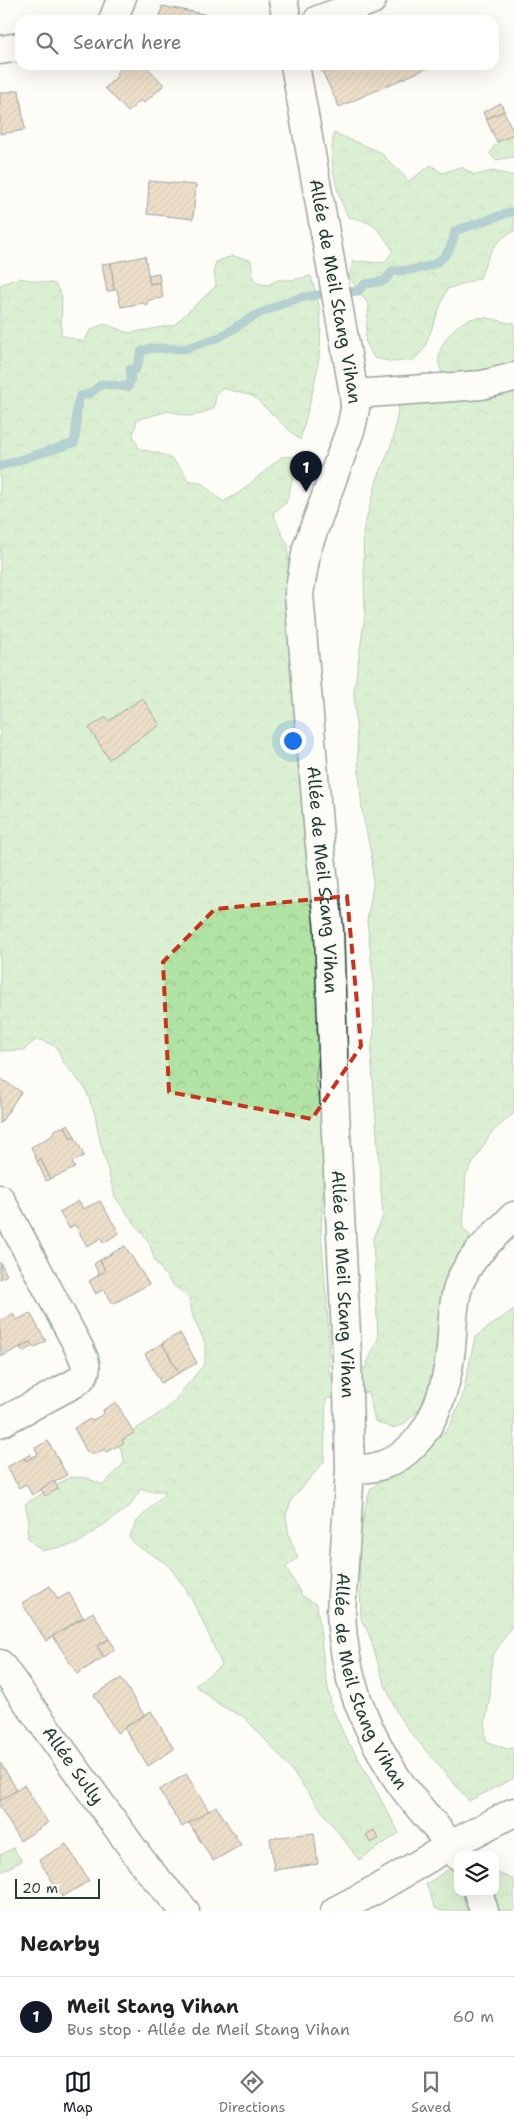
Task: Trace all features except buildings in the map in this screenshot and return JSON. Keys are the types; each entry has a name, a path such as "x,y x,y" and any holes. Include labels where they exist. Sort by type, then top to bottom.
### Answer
{"street":[{"path":"115,15 121,0"},
{"path":"283,0 286,15"},
{"path":"332,15 372,0"},
{"path":"0,50 15,48"},
{"name":"Allée de Meil Stang Vihan","path":"296,70 354,394 355,409 351,428 309,541 302,569 299,594 329,930 350,1469 341,1612 345,1663 351,1684 368,1724 397,1778 454,1850"},
{"path":"354,394 482,385 514,377"},
{"path":"0,1199 79,1348 86,1369 83,1377 0,1423"},
{"path":"350,1469 375,1468 401,1456 418,1439 430,1423 444,1390 459,1285 467,1268 484,1246 514,1216"},
{"name":"Allée Sully","path":"0,1664 146,1867 184,1911"},
{"path":"335,1911 454,1850 514,1812"},
{"name":"Allée Sully","path":"146,1867 157,1888 164,1911"},
{"path":"479,1896 484,1911"}],"highlighted area":[{"path":"347,896 361,1046 312,1119 169,1092 163,962 215,909"}],"green space":[{"path":"334,133 380,152 409,181 431,165 442,173 461,167 475,175 493,171 514,176 514,231 500,240 492,250 480,278 447,289 424,349 414,360 393,362 374,358 365,341 369,305 349,277 353,261 384,263 393,251 375,227 364,221 348,217 334,176 332,143"},
{"path":"514,134 514,157 496,160 490,154 494,147 500,141"},
{"path":"232,256 251,260 253,278 257,283 268,285 278,280 292,280 311,276 318,299 321,330 320,346 316,377 300,440 253,396 222,388 216,394 214,408 201,414 189,416 168,411 137,420 133,435 139,449 170,458 180,467 190,482 201,483 223,502 240,492 281,457 299,456 286,503 273,513 288,545 309,819 307,883 314,920 324,1034 317,1067 316,1087 326,1118 321,1231 329,1334 329,1374 365,1368 378,1339 373,1238 383,1216 371,1053 374,1030 373,975 367,921 373,886 372,859 362,810 354,691 365,615 363,531 377,480 393,440 400,398 447,386 439,364 439,357 444,342 454,329 461,324 475,318 514,322 514,1113 491,1133 466,1175 463,1228 473,1239 435,1384 420,1409 403,1425 392,1428 375,1421 368,1392 326,1399 324,1462 292,1499 286,1515 289,1536 298,1558 286,1567 302,1596 317,1604 325,1672 332,1708 346,1739 399,1833 359,1860 282,1758 244,1717 221,1706 195,1685 222,1665 206,1628 194,1603 171,1569 161,1560 139,1547 129,1537 137,1521 167,1491 149,1491 141,1488 130,1506 77,1544 41,1551 28,1538 27,1529 29,1521 25,1504 70,1477 87,1478 103,1485 125,1462 119,1444 139,1427 169,1407 205,1363 205,1343 193,1317 189,1298 171,1283 155,1261 149,1242 115,1197 95,1114 85,1088 63,1062 56,1046 37,1039 24,1050 0,1051 0,285 18,278 55,284 62,296 61,335 84,342 90,330 104,324 129,333 174,325 216,286 214,270 216,262"},
{"path":"514,1309 514,1622 492,1657 490,1696 485,1725 486,1741 507,1749 514,1748 514,1778 469,1801 410,1732 398,1715 383,1680 369,1634 361,1619 359,1541 371,1489 393,1470 426,1450 449,1427 462,1398 475,1337"},
{"path":"13,1848 22,1861 0,1872 0,1855"},
{"path":"454,1866 454,1896 499,1896 499,1874 514,1880 514,1911 442,1911 435,1908 426,1884"}],"waterway":[{"path":"0,466 74,443 77,407 80,396 89,394 102,384 128,387 131,379 130,370 136,369 142,351 151,348 184,349 220,337 254,316 299,298 358,291 365,284 384,281 393,271 415,269 433,264 447,253 455,231 514,211"}],"place":[{"name":"Meil Stang Vihan","path":"306,492"}]}
